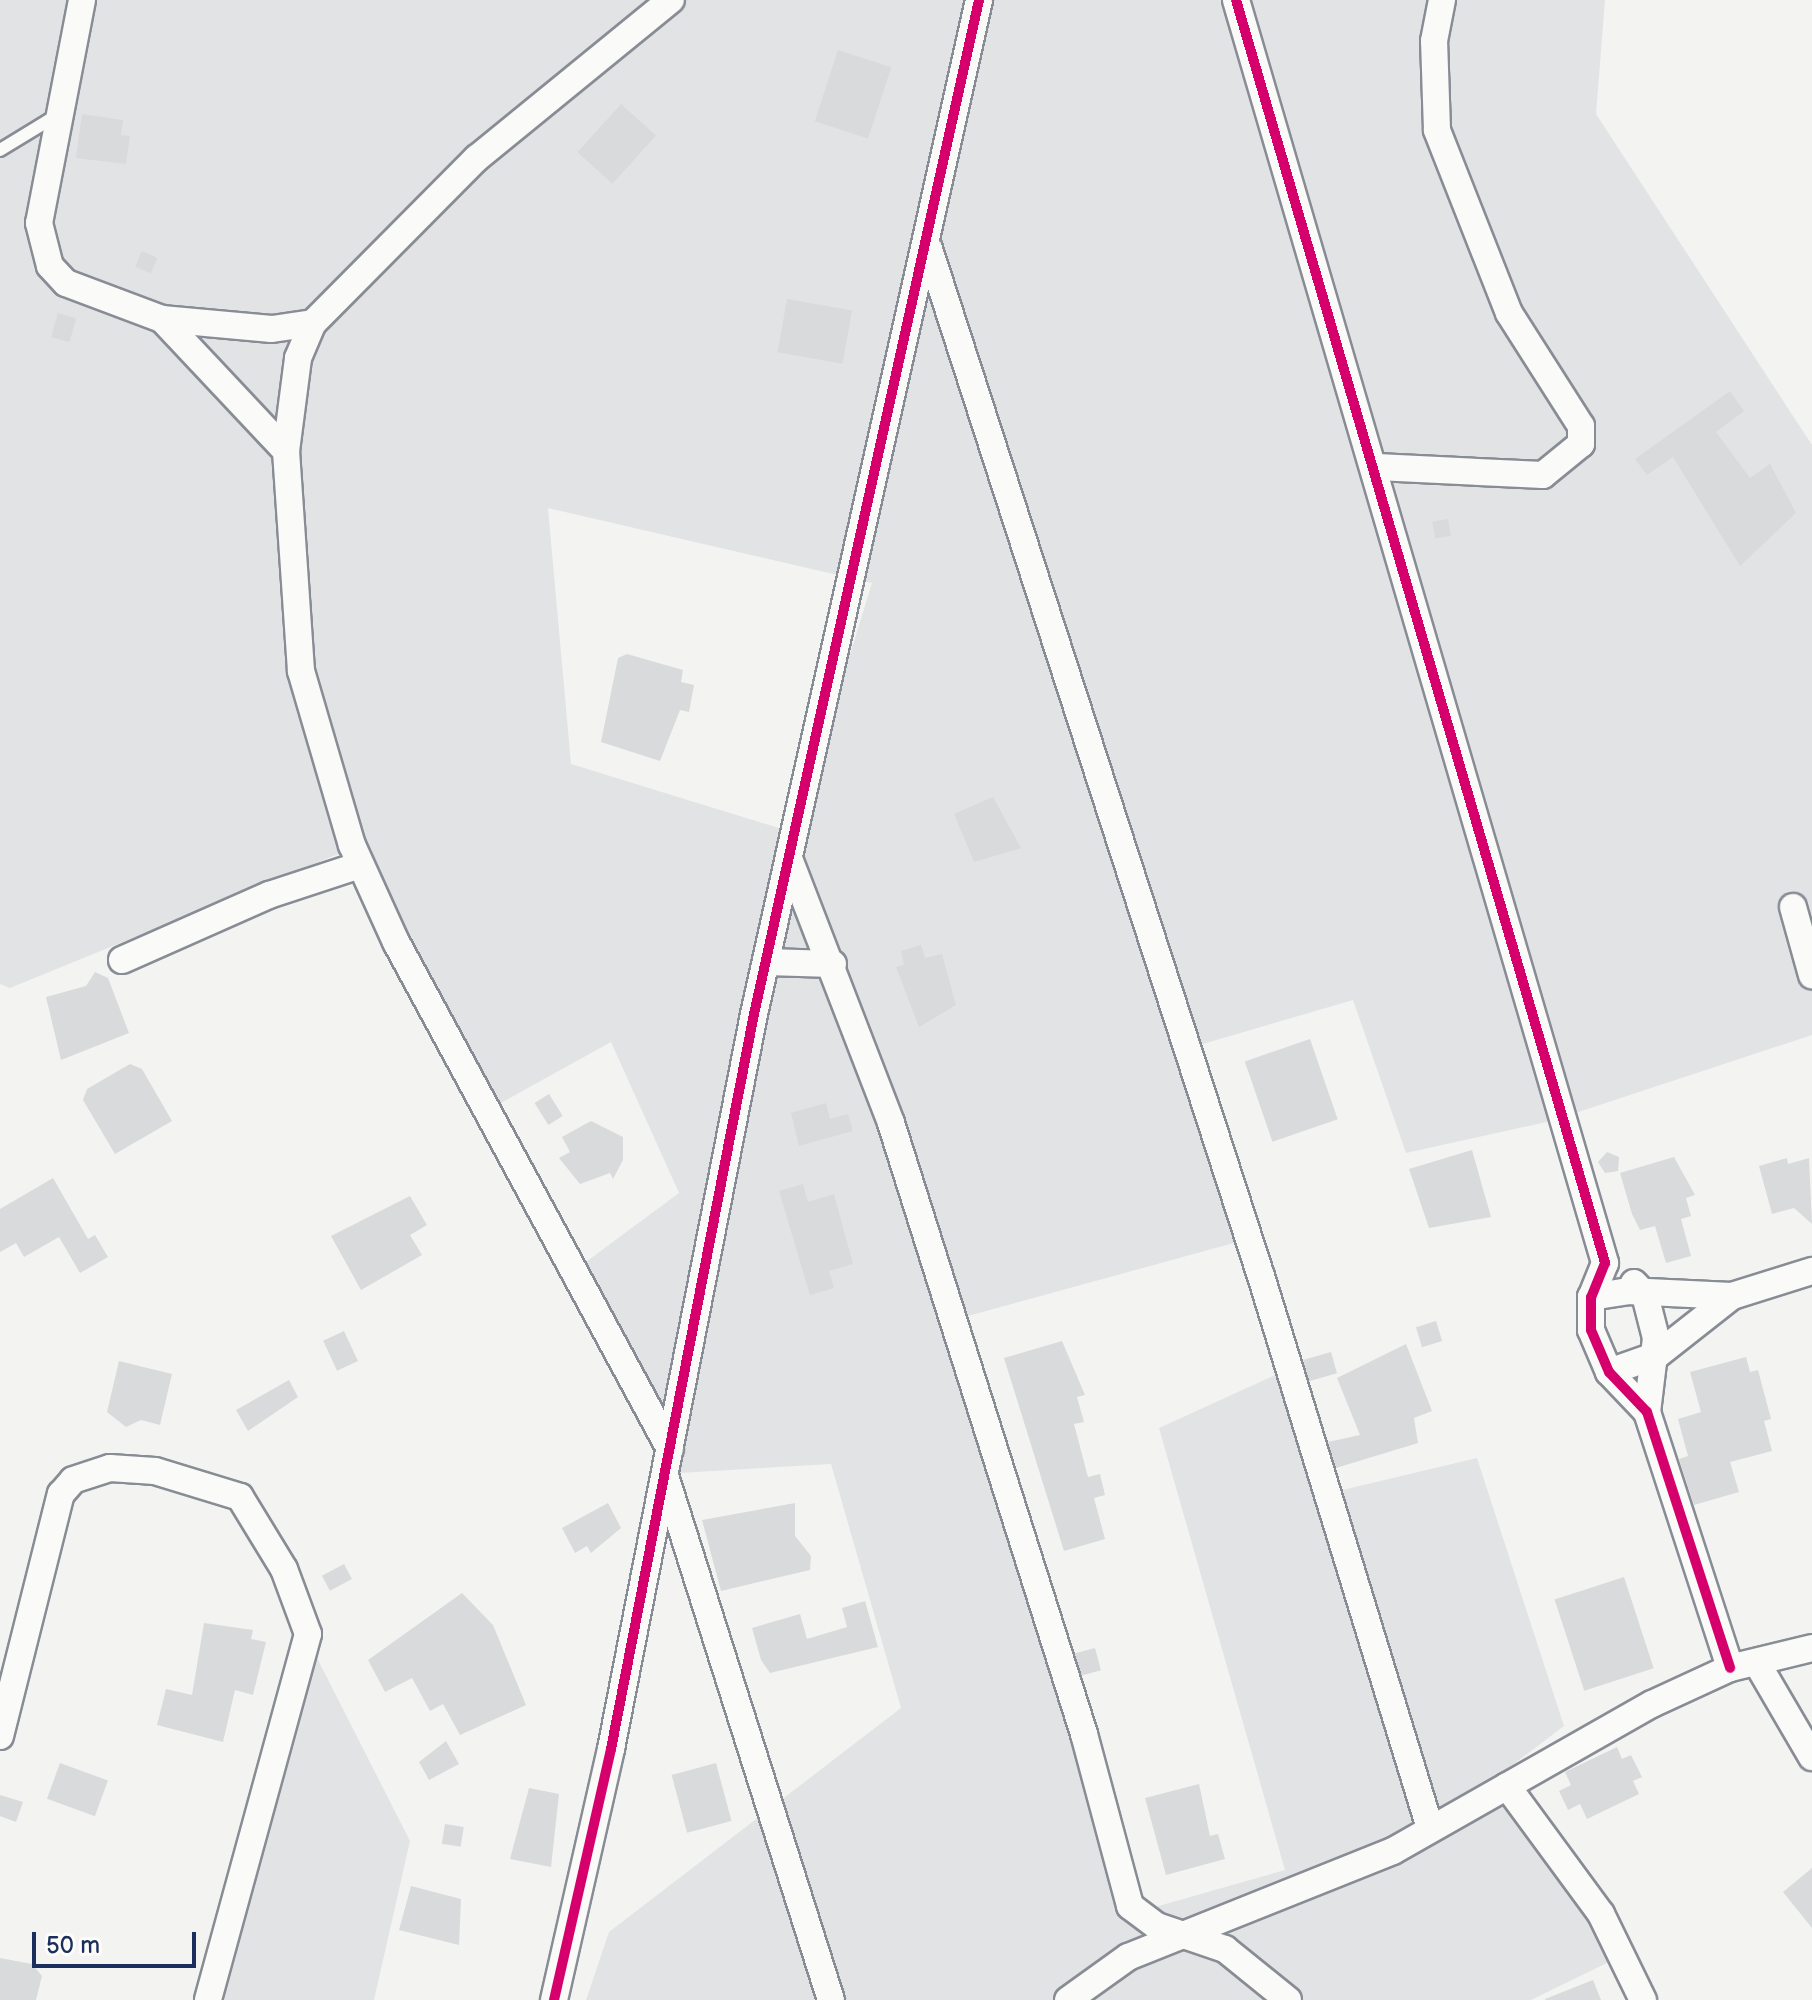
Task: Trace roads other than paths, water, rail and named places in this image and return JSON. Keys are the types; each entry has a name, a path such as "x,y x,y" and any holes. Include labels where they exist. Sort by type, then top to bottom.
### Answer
{"street":[{"path":"82,0 43,192 41,249 66,283 162,319 272,329 313,323"},
{"path":"670,1449 360,865 316,739 301,671 286,451 298,358 313,323 477,158 671,0"},
{"path":"554,2000 665,1475 766,962 929,249 979,0"},
{"path":"1236,0 1377,467 1605,1263 1645,1295 1657,1355 1647,1412"},
{"path":"1377,467 1543,475 1581,444 1581,426 1509,313 1437,130 1434,41 1442,0"},
{"path":"929,249 1261,1276 1430,1828"},
{"path":"162,319 286,451"},
{"path":"790,861 833,964 1080,1720 1130,1906 1157,1926 1190,1932 1225,1949 1288,2000"},
{"path":"122,960 269,895 360,865"},
{"path":"1793,907 1812,975"},
{"path":"766,962 833,964"},
{"path":"1605,1263 1591,1297 1591,1330 1609,1372 1647,1412 1730,1668"},
{"path":"1591,1297 1732,1296 1812,1271"},
{"path":"1609,1372 1657,1355 1732,1296"},
{"path":"0,1736 61,1494 73,1480 110,1468 155,1471 221,1485 240,1497 284,1569 308,1634 208,2000"},
{"path":"665,1475 831,2000"},
{"path":"1068,2000 1128,1957 1291,1896 1430,1828 1592,1734 1730,1668 1812,1648"},
{"path":"1757,1663 1812,1757"},
{"path":"1507,1786 1601,1914 1643,2000"}],"lane":[{"path":"0,150 61,113"}]}
